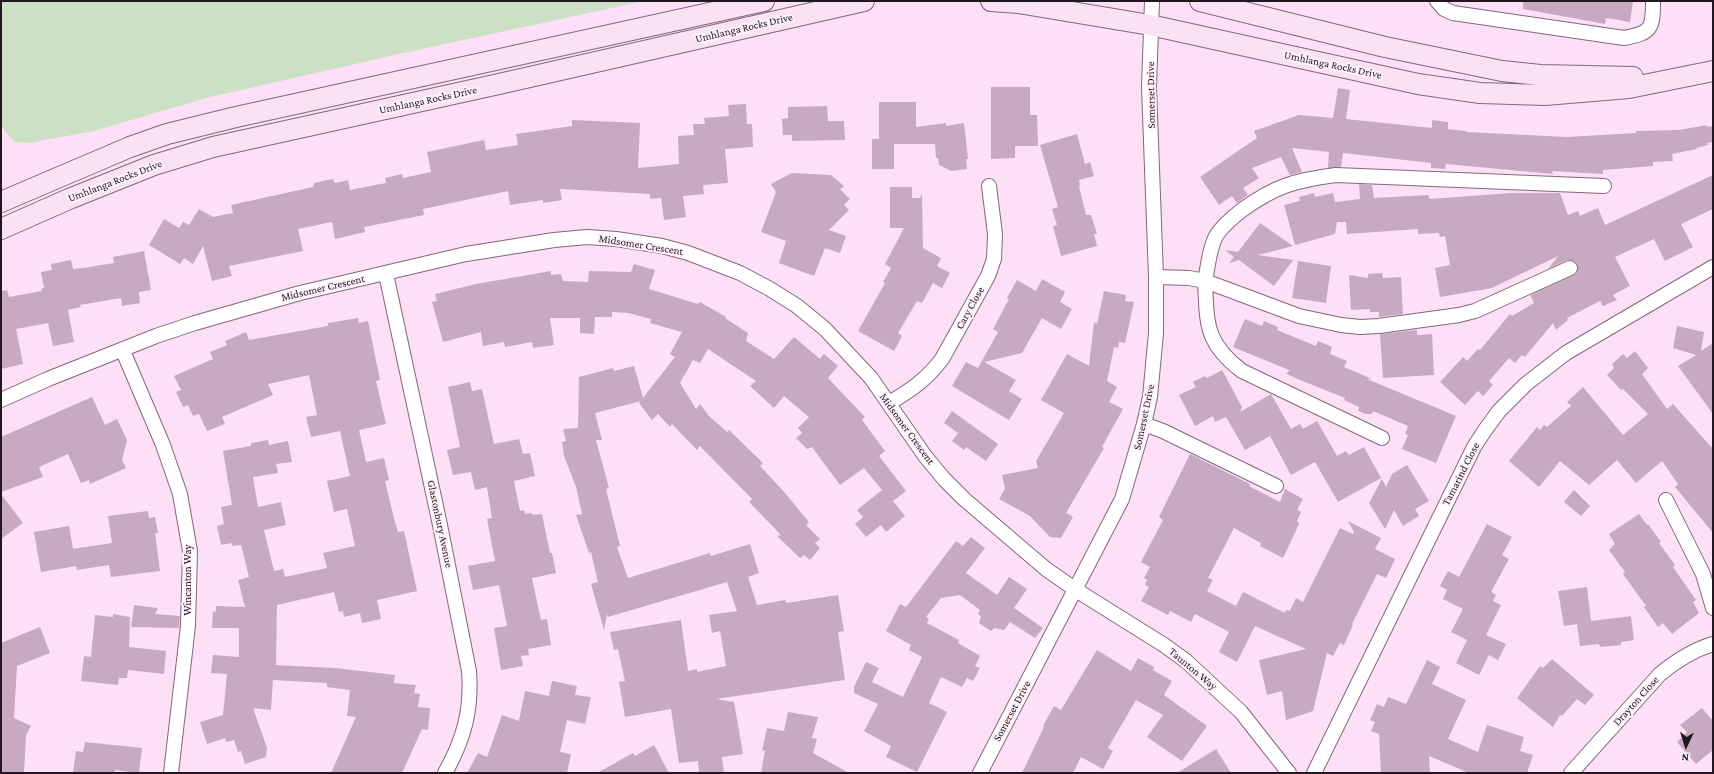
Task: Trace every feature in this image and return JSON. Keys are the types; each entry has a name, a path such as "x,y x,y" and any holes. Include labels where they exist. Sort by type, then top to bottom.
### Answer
{"main road":[{"name":"Umhlanga Rocks Drive","path":"1,202 130,147 167,134 236,117 764,1"},
{"name":"Umhlanga Rocks Drive","path":"1,229 69,199 154,165 213,147 864,1"},
{"name":"Umhlanga Rocks Drive","path":"991,1 1018,3 1150,25 1418,84 1480,93 1546,95 1629,88 1713,71"},
{"name":"Umhlanga Rocks Drive","path":"1200,1 1385,47 1502,71 1540,75 1677,78"}],"street":[{"name":"Somerset Drive","path":"980,773 1122,499 1144,424 1154,369 1156,333 1156,277 1150,87 1150,25 1152,1"},
{"path":"1437,1 1444,9 1453,13 1624,38 1640,35 1648,29 1652,20 1653,1"},
{"path":"1382,438 1242,371 1229,360 1213,340 1207,319 1205,281 1212,247 1216,236 1236,215 1270,192 1286,184 1336,175 1604,186"},
{"name":"Cary Close","path":"889,403 921,383 933,371 942,359 988,276 994,259 996,247 994,221 988,186"},
{"name":"Midsomer Crescent","path":"1,400 48,379 156,336 240,309 300,293 466,254 554,240 587,237 616,239 662,246 688,253 740,273 770,288 797,306 825,329 853,359 889,403 917,445 948,484 982,516 1046,569 1076,590"},
{"name":"Tamarind Close","path":"1314,773 1364,674 1448,499 1485,430 1499,411 1544,368 1566,353 1713,267"},
{"path":"1156,277 1189,278 1205,281 1300,316 1341,325 1360,327 1459,315 1490,305 1570,268"},
{"name":"Glastonbury Avenue","path":"386,274 440,524 469,671 470,688 467,721 462,738 445,773"},
{"name":"Wincanton Way","path":"123,350 163,445 180,494 190,551 188,626 171,773"},
{"path":"1144,424 1163,431 1276,486"},
{"path":"1666,500 1703,574 1713,608"},
{"name":"Taunton Way","path":"1076,590 1164,645 1186,661 1241,712 1289,773"},
{"name":"Drayton Close","path":"1571,773 1660,674 1673,663 1688,654 1713,644"}],"green space":[{"path":"1,1 644,1 399,54 206,98 94,131 29,143 15,142 6,133 1,124"}],"building":[{"path":"1523,1 1633,1 1630,22 1606,18 1605,24 1523,9"},
{"path":"991,87 1030,87 1030,115 1037,115 1038,146 1015,146 1015,158 991,159"},
{"path":"1338,88 1350,90 1346,119 1432,128 1432,120 1448,122 1448,129 1466,132 1567,137 1636,133 1636,131 1679,130 1707,125 1707,127 1713,126 1713,142 1707,143 1708,145 1696,148 1697,149 1672,154 1673,161 1653,162 1653,166 1603,170 1603,174 1552,171 1553,174 1446,164 1445,169 1431,168 1431,163 1343,153 1341,167 1328,168 1329,152 1292,148 1302,172 1290,175 1281,157 1252,168 1259,178 1243,188 1248,195 1237,203 1232,196 1219,205 1200,177 1257,138 1254,131 1299,115 1333,118"},
{"path":"879,102 916,102 916,127 946,123 946,126 964,123 968,159 966,159 967,169 951,171 939,165 938,158 936,158 935,144 894,144 894,169 872,169 872,139 879,139"},
{"path":"746,104 747,124 752,124 753,147 725,149 728,183 703,185 704,194 683,196 686,217 664,220 661,198 650,199 650,194 560,189 562,200 543,203 543,200 510,205 508,191 423,209 424,215 364,227 365,232 335,239 332,222 298,229 303,251 229,266 232,276 212,281 203,246 193,264 184,258 180,264 149,245 164,219 179,228 183,222 189,225 199,209 213,217 233,213 231,205 313,187 314,183 333,179 335,183 348,180 350,190 386,183 385,178 402,174 403,178 431,172 427,152 484,140 486,150 518,145 516,134 572,126 572,120 640,123 638,168 679,164 678,136 694,135 693,124 705,124 704,118 729,116 728,105"},
{"path":"827,106 828,121 844,121 845,140 792,141 792,135 783,135 782,119 788,118 788,107"},
{"path":"1077,134 1085,164 1090,162 1094,176 1079,180 1079,186 1086,215 1091,215 1097,234 1094,234 1097,246 1061,256 1053,226 1057,225 1052,209 1058,207 1040,145"},
{"path":"792,173 831,175 844,186 840,189 850,199 844,205 849,210 829,230 846,236 840,253 825,248 814,276 779,263 786,241 761,232 776,192 771,184"},
{"path":"1713,175 1713,209 1681,224 1693,247 1665,261 1654,239 1615,257 1630,286 1613,295 1617,300 1603,306 1600,301 1567,318 1568,320 1556,330 1553,323 1525,357 1522,355 1515,363 1509,358 1489,381 1493,385 1483,396 1478,391 1465,405 1440,382 1463,357 1467,361 1478,349 1480,350 1510,314 1512,316 1534,303 1530,295 1577,273 1578,268 1575,261 1567,260 1548,269 1558,256 1492,288 1440,297 1435,268 1450,265 1445,236 1440,237 1439,233 1418,234 1418,229 1347,234 1346,222 1337,222 1335,234 1295,245 1284,205 1300,201 1299,197 1314,193 1315,197 1333,193 1335,202 1360,199 1359,184 1372,185 1374,198 1428,195 1430,199 1511,193 1560,193 1568,215 1578,211 1580,216 1598,208 1605,225"},
{"path":"890,187 912,187 912,198 920,198 922,194 923,248 941,258 937,266 950,273 942,288 933,283 922,303 917,301 898,333 902,336 894,351 858,331 885,283 883,282 891,268 885,264 904,228 890,228"},
{"path":"1260,223 1293,246 1258,255 1293,260 1274,286 1239,260 1229,263 1234,257 1225,250 1238,252"},
{"path":"144,251 151,290 139,292 140,303 122,306 121,298 80,305 81,307 68,310 74,342 53,346 48,323 16,329 23,364 1,369 1,291 7,290 9,297 42,291 41,289 44,288 41,272 52,270 51,264 71,260 73,269 83,268 114,263 113,257"},
{"path":"1298,261 1331,266 1326,303 1292,298"},
{"path":"634,264 655,270 649,289 698,304 700,302 726,317 725,318 748,333 746,341 774,359 794,337 820,359 824,354 838,366 828,378 865,417 862,420 885,451 879,456 906,491 893,501 905,516 886,532 881,525 866,537 855,524 863,517 857,510 882,490 864,468 840,485 812,447 807,449 796,438 802,433 798,428 809,417 784,396 774,408 750,386 756,381 708,349 700,363 693,360 680,383 696,409 700,404 709,416 727,432 729,430 763,463 760,466 809,522 806,525 820,539 815,543 820,548 810,560 804,555 800,558 777,536 781,535 749,502 752,499 700,446 697,450 672,424 670,427 658,414 652,420 639,403 641,401 595,413 602,440 596,440 609,488 606,489 620,546 617,547 628,578 710,553 711,556 750,544 759,573 748,577 757,605 785,600 786,603 838,595 844,631 838,632 845,680 716,699 734,702 743,754 722,757 724,773 699,773 698,761 679,763 671,709 625,717 619,682 625,681 618,649 614,650 610,632 681,620 688,671 697,669 697,672 726,666 720,631 712,633 709,615 737,611 727,582 608,617 607,614 604,630 591,584 598,582 591,552 589,553 576,515 582,514 576,487 564,456 562,442 566,441 563,429 578,428 579,377 613,368 614,371 634,366 643,398 675,357 670,354 682,332 650,323 651,319 628,313 612,312 612,317 595,317 594,334 580,333 580,318 550,318 554,345 533,348 532,342 505,347 504,342 483,346 481,332 443,342 432,302 437,301 435,294 476,284 551,271 551,275 561,274 563,281 588,282 589,271 631,272"},
{"path":"1382,273 1383,278 1401,277 1403,314 1379,317 1379,312 1370,312 1370,309 1351,310 1349,275 1368,278 1368,274"},
{"path":"1042,279 1065,292 1060,302 1072,309 1061,329 1042,318 1022,353 984,362 1016,380 1009,391 1022,399 1009,420 952,386 966,362 978,368 998,332 993,329 1017,280 1036,291"},
{"path":"1104,291 1126,295 1125,301 1134,302 1125,343 1119,342 1118,348 1114,347 1107,381 1117,387 1109,402 1123,409 1102,447 1104,448 1066,513 1073,517 1061,538 1050,537 1030,516 999,499 1005,489 1002,475 1038,468 1036,461 1064,413 1041,400 1067,354 1089,366 1094,322 1097,324"},
{"path":"358,318 359,323 368,321 380,380 376,381 386,424 359,430 366,462 384,458 389,480 385,481 394,518 398,532 404,531 417,591 377,600 381,619 362,623 360,613 344,617 343,611 339,612 334,592 277,605 276,665 335,668 395,675 394,683 416,685 414,693 420,694 418,707 430,708 428,730 422,729 402,773 331,773 356,717 347,716 350,690 327,687 327,683 273,680 271,710 253,708 267,748 266,757 245,764 241,751 238,752 234,740 226,742 225,738 207,744 200,722 223,715 227,674 211,673 213,655 239,657 239,628 212,628 213,611 216,612 216,606 245,607 238,580 249,577 241,545 232,546 232,543 221,545 217,526 224,524 221,507 232,505 223,451 251,446 251,443 268,440 269,445 288,441 292,462 276,464 278,473 253,477 258,507 281,502 286,525 264,530 274,571 283,569 285,577 327,568 323,553 355,546 347,509 334,512 327,481 350,476 340,431 311,437 306,417 317,415 309,375 268,384 273,395 222,417 225,424 207,431 199,414 193,416 188,405 183,407 176,392 181,390 174,376 213,359 210,352 227,345 225,341 246,332 249,340 328,326 328,323"},
{"path":"1245,319 1262,326 1264,321 1278,327 1277,330 1316,346 1318,341 1332,347 1330,354 1347,361 1344,367 1372,379 1367,379 1456,416 1436,463 1402,449 1408,435 1405,434 1408,426 1373,411 1372,414 1366,414 1358,411 1359,407 1344,400 1345,398 1287,374 1289,370 1233,347"},
{"path":"1677,326 1704,332 1701,351 1713,343 1713,414 1678,366 1696,355 1673,348"},
{"path":"1417,330 1417,335 1432,334 1434,375 1383,378 1380,334"},
{"path":"1635,351 1648,368 1642,374 1667,409 1673,404 1713,449 1713,533 1675,487 1678,484 1662,461 1636,483 1617,460 1589,485 1560,461 1539,487 1509,461 1537,427 1540,430 1544,425 1547,427 1571,406 1567,402 1583,387 1623,435 1648,414 1623,389 1621,390 1607,375 1614,368 1612,364 1623,354 1627,358"},
{"path":"1222,370 1242,407 1240,412 1271,394 1291,429 1300,424 1303,429 1317,421 1337,456 1346,451 1349,455 1364,447 1381,478 1338,502 1315,462 1291,475 1270,436 1245,450 1226,417 1215,422 1213,416 1195,426 1179,395 1196,387 1193,382 1205,376 1207,378"},
{"path":"470,382 472,391 482,389 494,444 519,439 523,454 530,453 535,476 514,481 520,511 524,510 525,514 542,514 550,553 552,553 556,573 532,578 541,620 547,619 551,645 528,649 529,655 521,656 523,666 501,670 494,628 507,626 499,585 473,590 468,566 495,561 487,519 492,518 487,487 475,490 471,472 453,475 447,450 460,447 448,387"},
{"path":"92,397 105,425 117,419 127,440 122,460 126,468 90,484 89,480 81,483 68,454 39,467 43,477 1,492 1,437"},
{"path":"952,411 998,444 986,461 966,447 964,450 952,441 958,433 944,423"},
{"path":"1190,454 1250,484 1249,486 1280,502 1285,489 1303,499 1297,510 1301,512 1297,521 1299,524 1283,558 1260,546 1261,543 1234,528 1208,578 1213,580 1207,591 1236,606 1243,592 1285,613 1286,610 1290,611 1296,598 1303,602 1340,528 1353,534 1354,532 1348,521 1381,538 1375,549 1395,559 1386,578 1377,574 1352,624 1353,625 1344,645 1340,643 1333,656 1327,653 1313,711 1286,720 1282,691 1267,695 1259,660 1306,649 1255,626 1237,662 1219,652 1229,632 1195,614 1191,622 1170,611 1168,615 1141,601 1149,587 1145,585 1147,580 1144,578 1150,567 1141,562 1163,520 1159,517"},
{"path":"1407,465 1429,501 1415,509 1419,516 1403,526 1394,510 1385,529 1369,503 1382,479 1386,487 1392,474"},
{"path":"1574,490 1590,506 1581,516 1564,502"},
{"path":"1,494 23,523 1,539"},
{"path":"148,511 149,518 155,517 158,533 155,533 160,571 111,577 109,565 77,570 76,566 41,572 34,532 69,526 73,549 112,543 108,516"},
{"path":"1639,514 1661,542 1659,543 1675,565 1673,567 1696,600 1693,602 1699,613 1672,634 1663,623 1658,627 1644,607 1646,606 1623,574 1625,572 1609,550 1615,544 1609,534"},
{"path":"1487,524 1512,537 1502,555 1509,559 1491,592 1496,595 1493,601 1501,605 1486,635 1506,644 1498,660 1489,655 1479,675 1456,663 1467,640 1451,632 1463,609 1443,599 1447,590 1440,586 1448,571 1459,577"},
{"path":"971,537 985,548 966,573 997,595 1009,577 1027,589 1014,608 1043,628 1035,638 1010,622 1004,630 994,628 991,631 979,623 981,616 978,614 980,610 960,595 941,598 926,617 929,619 927,623 959,640 958,643 980,656 975,666 980,668 973,681 967,678 962,687 941,677 929,703 947,712 917,772 886,757 891,746 864,731 878,704 854,693 854,687 866,662 879,668 872,682 903,697 922,657 909,650 911,645 886,631 900,604 906,607 956,541 963,546"},
{"path":"1587,587 1591,621 1631,616 1634,640 1621,642 1621,645 1600,647 1599,644 1580,646 1577,624 1564,626 1558,591"},
{"path":"134,605 158,608 155,614 180,616 179,628 131,627"},
{"path":"113,614 130,617 129,647 166,651 164,674 128,670 127,678 119,678 118,685 81,681 84,656 91,657 95,615 113,617"},
{"path":"40,627 50,653 17,666 14,718 31,726 26,735 24,773 1,773 1,643"},
{"path":"1097,650 1131,671 1138,658 1154,667 1153,670 1172,681 1164,695 1207,726 1182,761 1147,737 1163,715 1136,700 1108,748 1113,751 1103,769 1081,757 1073,773 1022,773 1044,727 1043,726 1054,706 1061,710"},
{"path":"1552,659 1594,695 1585,705 1577,699 1562,716 1560,715 1553,727 1517,698 1540,666 1543,668"},
{"path":"1427,660 1440,667 1432,684 1466,700 1448,739 1478,752 1487,725 1524,737 1520,751 1533,755 1527,773 1469,773 1429,756 1430,773 1381,773 1379,734 1371,731 1375,722 1370,720 1377,704 1384,707 1388,697 1406,704"},
{"path":"552,681 577,686 575,695 591,697 585,724 567,720 560,752 571,754 567,773 467,773 478,753 487,757 502,715 519,721 525,691 549,696"},
{"path":"1702,708 1713,721 1713,750 1696,764 1677,742 1687,732 1680,725"},
{"path":"788,712 818,717 812,738 817,739 813,753 849,773 761,773 765,750 762,751 767,728 784,731"},
{"path":"85,742 142,748 139,773 115,770 115,773 73,773 76,751 83,752"},
{"path":"654,745 669,773 597,773 633,753 635,756"},
{"path":"1216,749 1231,773 1177,773"}]}
